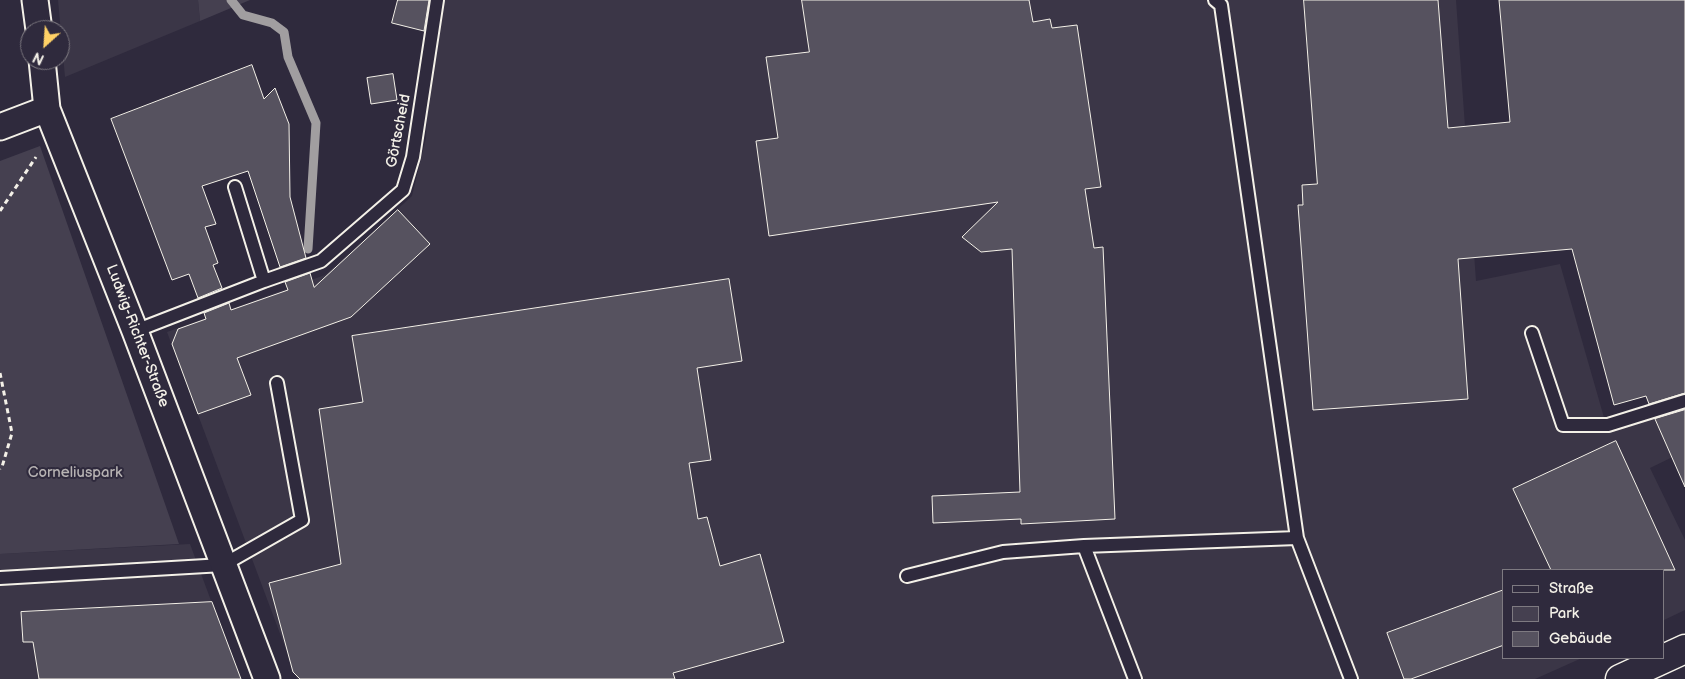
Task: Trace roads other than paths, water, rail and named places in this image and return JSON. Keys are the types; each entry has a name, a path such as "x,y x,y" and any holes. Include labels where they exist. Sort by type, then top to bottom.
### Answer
{"main road":[{"path":"1665,658 1685,649"},
{"path":"1620,679 1663,659"}],"street":[{"path":"36,0 37,20"},
{"name":"Ludwig-Richter-Straße","path":"43,70 47,109 136,331 267,679"},
{"path":"0,128 47,109"}],"lane":[{"name":"Görtscheid","path":"136,331 321,261 403,190 413,157 437,0"},
{"path":"1215,0 1221,6 1297,538 1351,679"},
{"path":"234,187 264,281"},
{"path":"1532,334 1563,425 1608,425 1685,401"},
{"path":"0,578 223,565 302,520 277,383"},
{"path":"908,576 1003,552 1084,546 1297,538"},
{"path":"1084,546 1135,679"}],"waterway":[{"path":"231,0 243,15 272,23 284,32 288,57 316,123 308,249"}],"park label":[{"name":"Corneliuspark","path":"75,473"}]}
